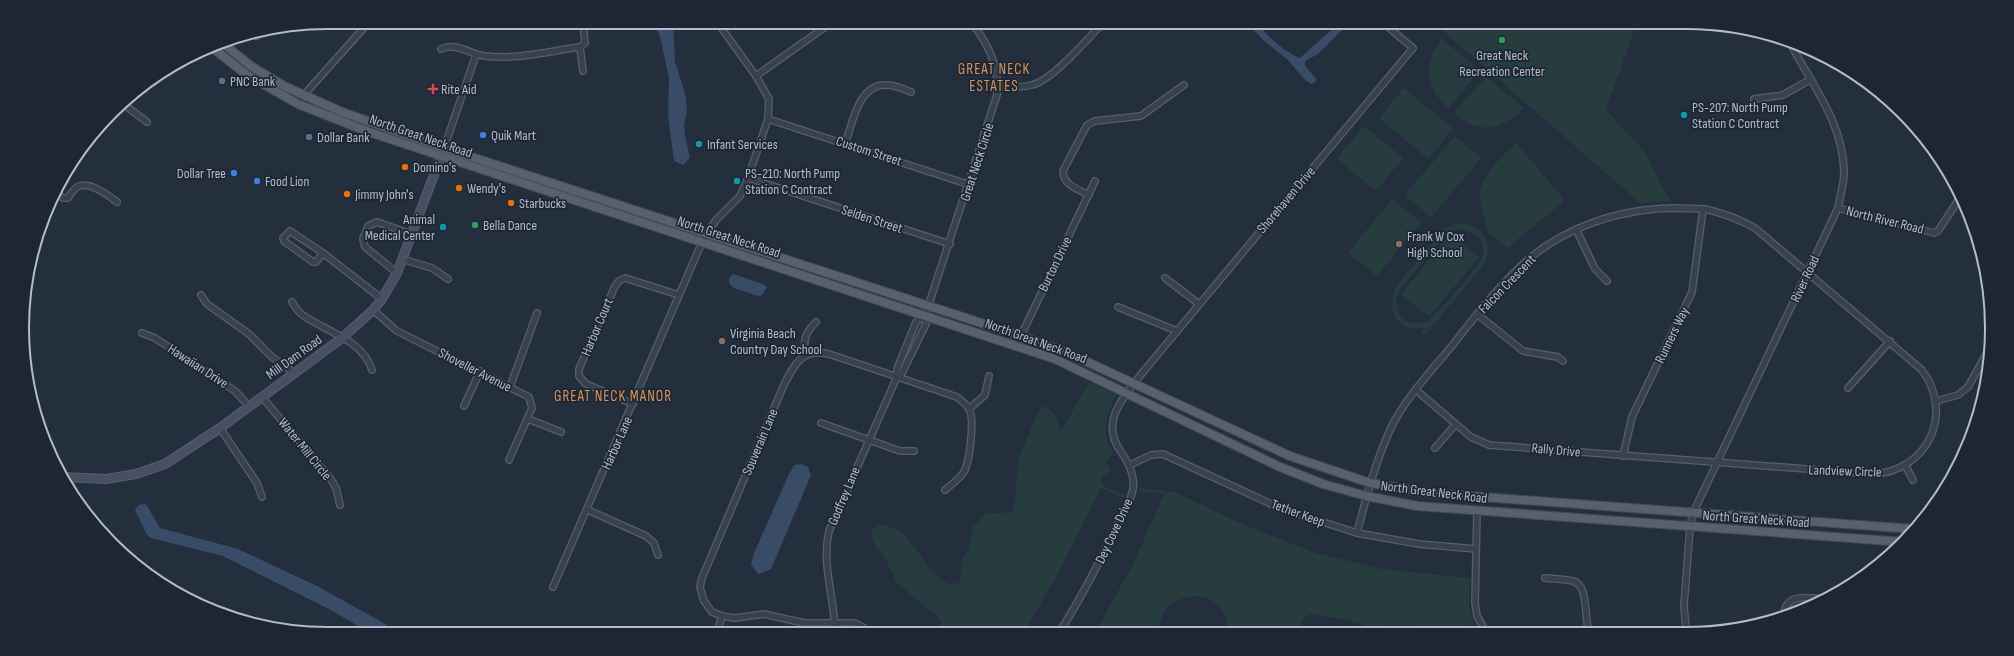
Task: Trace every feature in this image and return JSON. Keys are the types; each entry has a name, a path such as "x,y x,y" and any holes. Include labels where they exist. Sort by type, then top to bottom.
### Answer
{"main road":[{"name":"North Great Neck Road","path":"227,47 251,66 284,86 303,96 342,112 444,148 708,233 1068,352 1133,384 1290,456 1370,483 1429,494 1907,529"},
{"name":"North Great Neck Road","path":"216,51 247,75 298,104 369,132 1055,359 1280,467 1322,484 1366,496 1417,506 1895,541"}],"street":[{"path":"298,104 303,96 363,29"},
{"path":"441,49 453,46 476,55 502,57 580,47 585,42 584,29"},
{"name":"Harbor Lane","path":"553,587 588,510 702,242 716,220 740,196 748,178 768,119 769,98 756,76 722,29"},
{"path":"756,76 822,29"},
{"name":"Great Neck Circle","path":"929,306 995,105 998,86 994,60 983,38 976,29"},
{"path":"998,86 1026,86 1040,82 1053,73 1097,29"},
{"name":"Shorehaven Drive","path":"1133,384 1413,48 1390,29"},
{"path":"580,47 583,71"},
{"name":"River Road","path":"1686,627 1684,605 1690,527 1693,513 1809,272 1838,208 1844,173 1841,143 1831,115 1794,50"},
{"path":"444,148 476,55"},
{"path":"1754,99 1783,95 1810,79"},
{"path":"845,144 860,103 867,92 876,86 887,85 911,92"},
{"path":"1089,195 1068,184 1064,180 1063,174 1063,171 1087,125 1095,121 1141,116 1184,85"},
{"path":"127,107 148,122"},
{"name":"Custom Street","path":"768,119 970,184"},
{"name":"Mill Dam Road","path":"69,477 106,479 136,474 165,464 220,428 342,338 373,310 382,299 397,273 444,148"},
{"name":"Selden Street","path":"748,178 950,244"},
{"name":"Burton Drive","path":"1016,346 1095,181"},
{"path":"60,196 63,198 68,198 77,187 81,186 99,189 117,202"},
{"name":"North River Road","path":"1838,208 1934,233 1938,231 1957,202"},
{"name":"Falcon Crescent","path":"1357,533 1370,483 1390,429 1416,390 1477,314 1522,265 1545,247 1576,229 1611,216 1654,208 1703,209 1735,217 1755,228 1809,272"},
{"name":"Runners Way","path":"1623,456 1632,417 1692,292 1703,209"},
{"path":"397,273 365,247 363,239 368,226 377,222 411,234"},
{"path":"1576,229 1595,269 1607,281"},
{"path":"323,253 316,262 313,262 284,241 283,238 288,232 293,231 323,253 382,299"},
{"path":"402,259 432,268 448,279"},
{"name":"Landview Circle","path":"1716,463 1873,474 1889,472 1905,465 1922,452 1931,436 1936,417 1936,401 1931,384 1922,370 1809,272"},
{"name":"Harbor Court","path":"633,404 586,384 579,376 579,369 597,326 615,286 625,278 679,295"},
{"path":"1165,278 1199,304"},
{"path":"201,295 207,304 249,334 272,357 294,373"},
{"path":"292,302 302,315 342,338 347,339 368,361 372,370"},
{"name":"Godfrey Lane","path":"897,377 902,373 919,342 926,324 925,316 929,306"},
{"path":"1118,307 1177,331"},
{"name":"Shoveller Avenue","path":"373,310 397,331 480,371 528,397 532,408 528,419"},
{"path":"510,387 537,313"},
{"path":"1477,314 1523,351 1558,357 1563,361"},
{"name":"Godfrey Lane","path":"835,627 826,560 826,544 829,531 897,377 897,369 916,322 925,316"},
{"path":"816,322 809,330 804,340 806,355 817,352 829,354 957,397 970,410 972,424 965,470 960,477 945,490"},
{"name":"Hawaiian Drive","path":"142,333 154,338 235,391 249,406"},
{"path":"1848,388 1890,342"},
{"name":"Souverain Lane","path":"722,616 712,612 704,601 700,587 702,578 793,367 798,360 806,355"},
{"path":"1936,401 1958,395 1968,387 1983,360"},
{"path":"464,406 480,371"},
{"path":"970,410 985,395 988,376"},
{"name":"Dey Cove Drive","path":"1062,627 1102,558 1130,499 1133,485 1130,465 1114,440 1112,428 1114,417 1133,384"},
{"name":"Rally Drive","path":"1416,390 1455,425 1471,437 1489,444 1716,463"},
{"name":"Water Mill Circle","path":"262,397 330,478 336,488 340,505"},
{"path":"509,460 528,419 561,432"},
{"path":"821,423 900,451 914,451"},
{"path":"1435,448 1455,425"},
{"path":"220,428 257,483 262,497"},
{"name":"Tether Keep","path":"1130,465 1151,455 1163,454 1282,509 1357,533 1419,544 1476,549"},
{"path":"1905,465 1913,480"},
{"path":"588,510 646,536 654,543 658,555"},
{"path":"1477,511 1475,610 1483,627"},
{"path":"1545,578 1573,581 1582,587 1587,627"},
{"path":"1785,610 1786,605 1795,598 1812,599"},
{"path":"719,627 722,616 735,618 764,614 804,623 835,623 860,625 862,627"}],"green space":[{"path":"1441,29 1635,29 1606,110 1645,152 1670,201 1640,203"},
{"path":"1442,39 1480,71 1448,108 1435,92 1429,75 1429,66 1432,57"},
{"path":"1486,77 1524,108 1507,122 1490,127 1481,127 1472,125 1454,113"},
{"path":"1404,88 1453,129 1428,159 1379,118"},
{"path":"1364,126 1403,158 1376,191 1337,159"},
{"path":"1455,136 1481,158 1431,217 1405,195"},
{"path":"1516,143 1563,198 1562,203 1507,248 1488,232 1479,198 1488,175 1498,161"},
{"path":"1392,199 1421,222 1377,276 1348,253"},
{"path":"1460,223 1475,228 1485,237 1488,250 1483,266 1425,335 1421,332 1424,327 1406,327 1400,323 1393,310 1392,302 1394,293 1397,285 1443,231 1450,226","holes":["1459,229 1474,234 1481,241 1483,251 1479,263 1457,290 1428,321 1419,323 1406,320 1401,316 1396,304 1400,289 1446,235"]},
{"path":"1451,233 1479,257 1429,317 1401,294"},
{"path":"1089,382 1116,395 1107,417 1106,425 1107,440 1114,454 1105,462 1112,470 1101,477 1101,485 1125,495 1123,498 1101,488 1054,581 1027,627 941,627 938,617 897,583 887,562 873,542 871,534 873,529 879,524 900,531 908,539 928,566 943,581 952,584 960,582 962,559 969,547 973,527 985,514 1011,512 1014,509 1019,456 1040,408 1045,406 1055,415 1058,421 1060,433"},
{"path":"1139,488 1175,492 1237,522 1316,553 1382,569 1470,578 1469,608 1474,624 1468,627 1415,627 1394,625 1385,627 1370,627 1348,620 1310,614 1302,620 1301,627 1227,627 1226,616 1218,605 1207,599 1195,596 1182,599 1170,605 1162,617 1160,627 1098,627 1133,564 1164,494 1138,491"}],"water":[{"path":"656,29 673,29 675,62 685,93 687,110 684,125 690,158 683,165 674,161 668,115 669,78 660,36"},
{"path":"1253,29 1262,29 1289,53 1300,58 1332,29 1342,30 1318,54 1305,61 1305,66 1317,80 1312,84 1305,80 1288,60 1262,39"},
{"path":"733,274 763,284 767,287 762,295 758,296 734,288 729,283 729,278"},
{"path":"802,464 808,467 811,475 771,569 758,574 751,564 754,553 789,474 794,465"},
{"path":"146,504 160,528 238,549 319,587 390,627 360,627 329,609 223,556 151,538 147,535 135,510 139,505"}],"place":[{"name":"Great Neck Recreation Center","path":"1502,40"},
{"name":"PNC Bank","path":"222,81"},
{"name":"Rite Aid","path":"433,89"},
{"name":"PS-207: North Pump Station C Contract","path":"1684,115"},
{"name":"Quik Mart","path":"483,135"},
{"name":"Dollar Bank","path":"309,137"},
{"name":"Infant Services","path":"699,144"},
{"name":"Domino's","path":"405,167"},
{"name":"Dollar Tree","path":"234,173"},
{"name":"Food Lion","path":"257,181"},
{"name":"PS-210: North Pump Station C Contract","path":"737,181"},
{"name":"Wendy's","path":"459,188"},
{"name":"Jimmy John's","path":"347,194"},
{"name":"Starbucks","path":"511,203"},
{"name":"Bella Dance","path":"475,225"},
{"name":"Animal Medical Center","path":"443,227"},
{"name":"Frank W Cox High School","path":"1399,244"},
{"name":"Virginia Beach Country Day School","path":"722,341"}],"district":[{"name":"GREAT NECK ESTATES","path":"994,78"},
{"name":"GREAT NECK MANOR","path":"613,396"}]}
